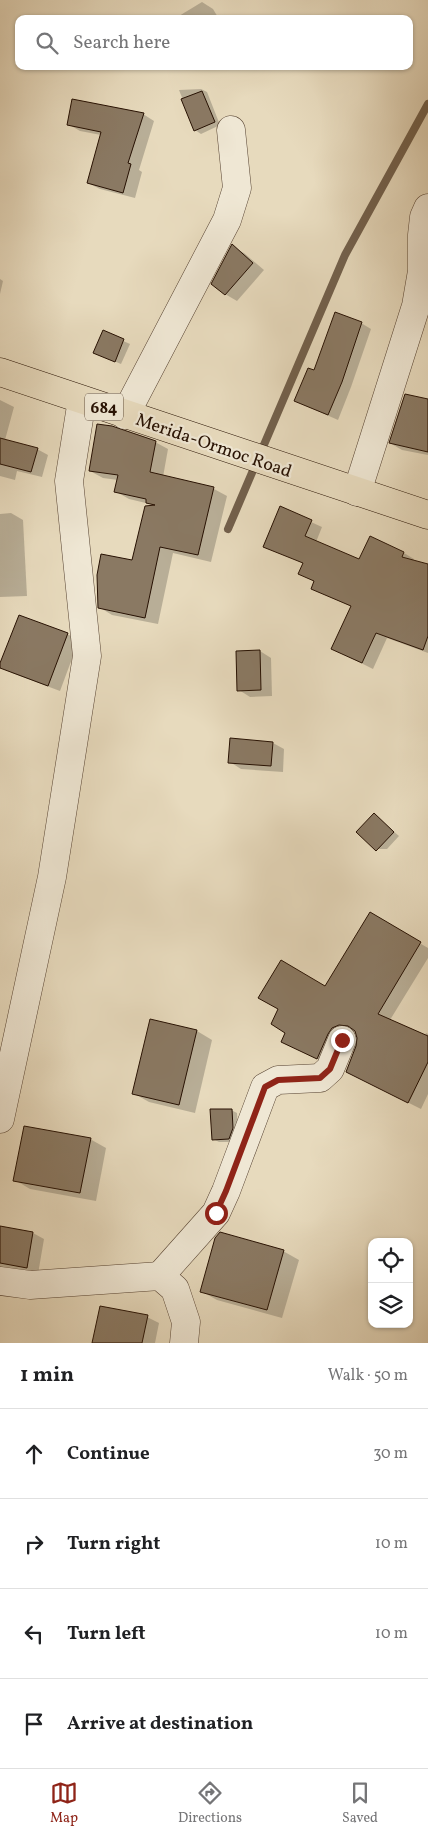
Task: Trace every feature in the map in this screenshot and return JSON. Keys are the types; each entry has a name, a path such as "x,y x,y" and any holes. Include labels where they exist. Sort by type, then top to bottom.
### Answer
{"highway":[{"name":"Merida-Ormoc Road","path":"0,372 428,515"}],"street":[{"path":"125,415 227,220 237,188 231,130"},
{"path":"357,492 416,306 422,271 424,217 428,208"},
{"path":"0,1119 52,877 87,656 69,481 82,400"},
{"path":"160,1276 216,1213 265,1087 278,1080 320,1078 330,1069 342,1040"},
{"path":"0,1281 30,1284 160,1276 176,1289 186,1322 184,1343"}],"building":[{"path":"202,91 215,122 194,131 181,99"},
{"path":"72,99 144,113 128,163 131,164 123,193 87,183 101,132 67,125"},
{"path":"232,244 253,263 225,295 211,284"},
{"path":"335,312 362,322 342,382 328,415 294,401 308,368 314,370"},
{"path":"103,330 124,339 115,362 93,353"},
{"path":"405,394 428,399 428,452 389,443"},
{"path":"97,424 112,426 156,441 150,472 214,487 198,555 160,547 145,618 98,608 97,575 101,554 132,560 145,506 155,505 146,503 146,499 114,492 118,475 89,471"},
{"path":"0,438 38,448 31,472 0,464"},
{"path":"280,506 312,520 305,536 359,559 370,536 404,552 402,557 428,564 428,636 423,650 376,633 362,663 331,649 351,606 311,589 314,581 298,574 303,563 263,547"},
{"path":"19,615 68,633 48,686 0,668 0,663"},
{"path":"260,650 261,690 237,691 236,651"},
{"path":"230,738 273,742 271,766 228,763"},
{"path":"374,813 394,832 376,851 356,832"},
{"path":"370,912 421,942 378,1014 428,1036 428,1062 408,1103 346,1072 356,1046 357,1038 355,1031 348,1026 339,1025 332,1028 317,1059 281,1042 285,1033 271,1024 278,1009 258,998 281,960 325,986"},
{"path":"150,1019 197,1030 179,1105 132,1094"},
{"path":"210,1109 232,1109 233,1128 229,1139 212,1140"},
{"path":"24,1126 91,1138 80,1193 13,1181"},
{"path":"0,1226 33,1232 27,1268 0,1263"},
{"path":"220,1232 284,1250 267,1310 200,1292 215,1238"},
{"path":"100,1306 148,1315 142,1343 92,1343"}],"waterway":[{"path":"228,529 345,255 428,104"}],"route":[{"path":"216,1213 265,1087 278,1080 320,1078 330,1069 342,1040"}]}
